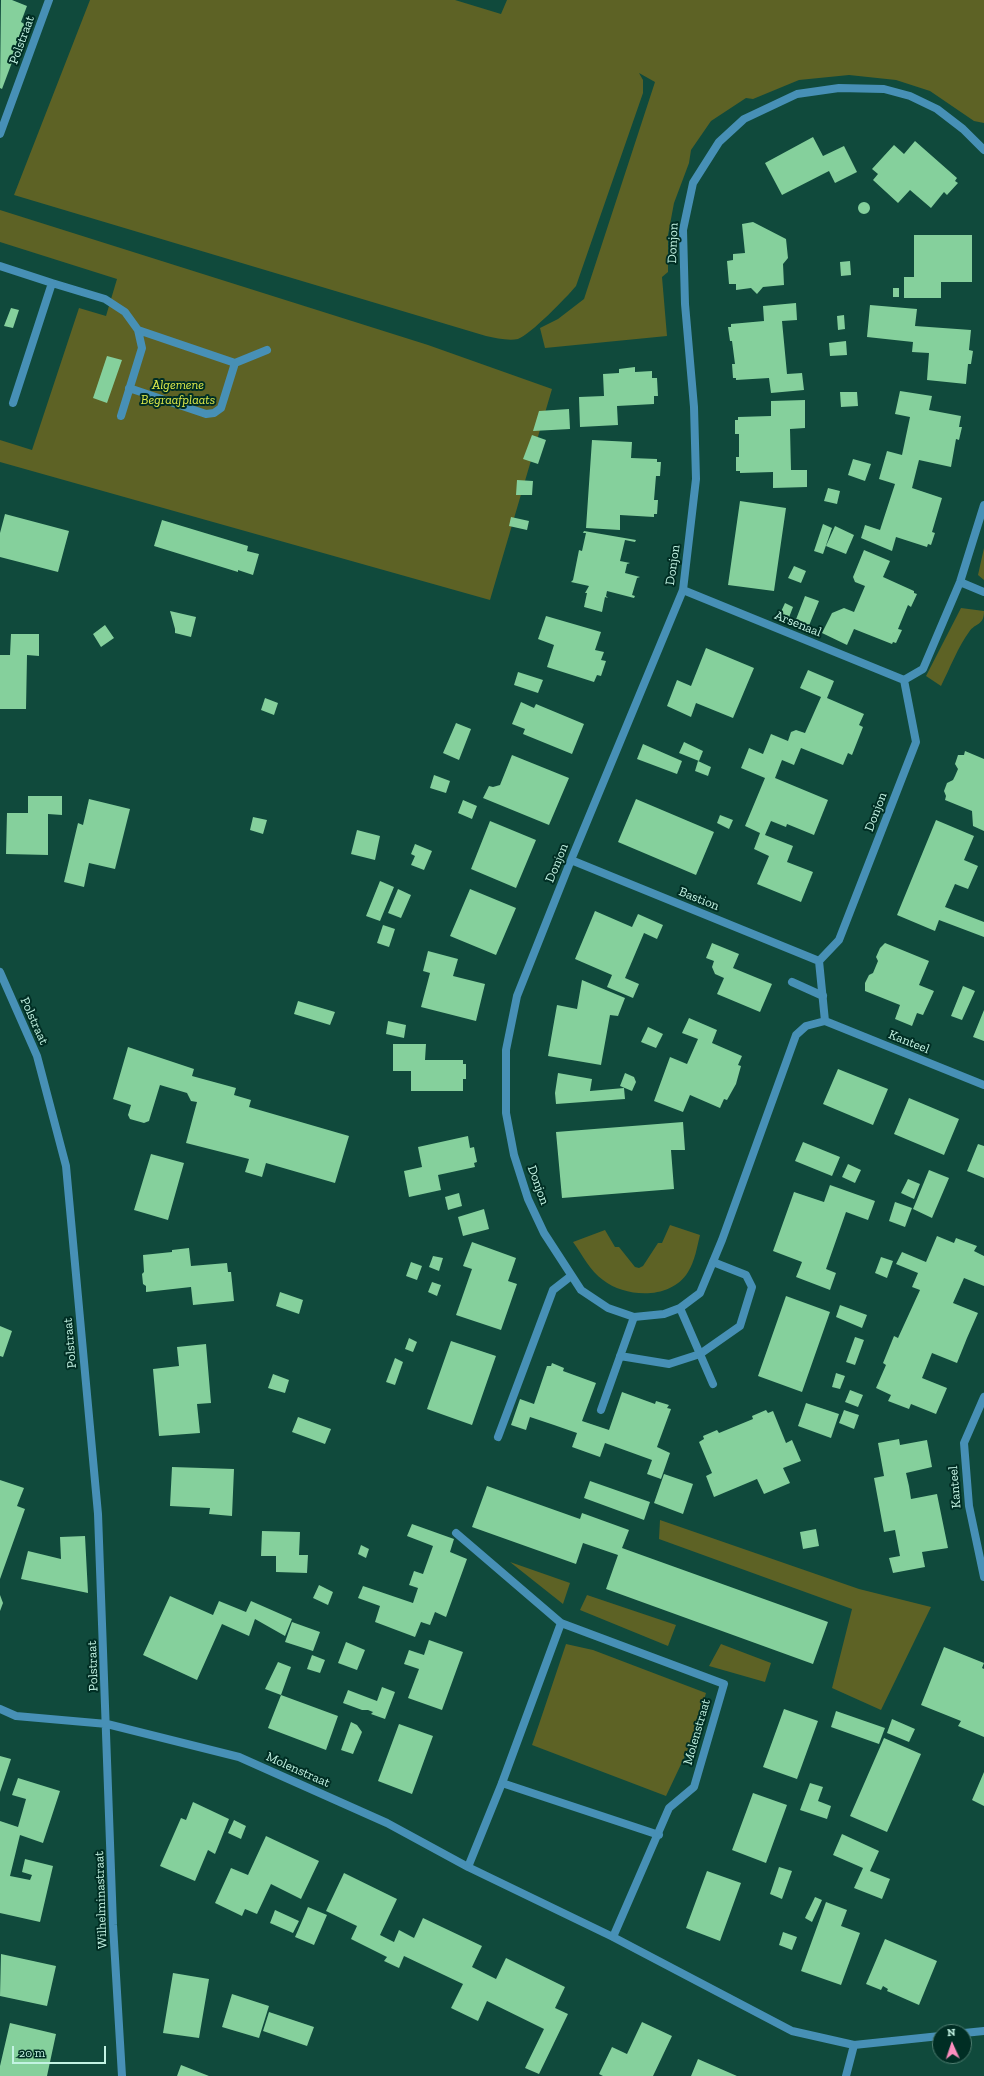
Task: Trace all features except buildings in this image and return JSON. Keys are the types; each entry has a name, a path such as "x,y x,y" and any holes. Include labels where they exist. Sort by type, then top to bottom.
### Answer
{"street":[{"name":"Polstraat","path":"0,134 49,0"},
{"name":"Donjon","path":"826,1021 806,1026 796,1035 713,1262 700,1293 680,1308 664,1314 634,1317 608,1308 581,1290 544,1233 528,1199 514,1155 506,1113 506,1050 517,996 571,860 683,590 696,479 694,407 685,304 683,230 693,183 719,142 744,119 797,94 839,88 884,89 910,96 937,109 963,129 984,150"},
{"path":"0,266 105,299 125,312 138,330 142,348 121,416"},
{"path":"13,402 52,283"},
{"path":"138,330 235,363 267,350"},
{"path":"130,388 206,414 214,413 221,408 235,363"},
{"path":"904,680 923,669 960,582 984,505"},
{"path":"960,582 984,592"},
{"name":"Arsenaal","path":"683,590 904,680"},
{"name":"Donjon","path":"819,961 839,940 916,742 904,680"},
{"name":"Bastion","path":"571,860 819,961"},
{"path":"819,961 826,1021"},
{"name":"Polstraat","path":"0,972 37,1056 66,1166 98,1514 107,1724"},
{"path":"792,982 823,996"},
{"name":"Kanteel","path":"826,1021 984,1085"},
{"path":"620,1356 669,1364 700,1354 740,1326 752,1287 746,1275 713,1262"},
{"path":"498,1437 553,1290 571,1276"},
{"path":"680,1308 713,1384"},
{"path":"601,1410 634,1317"},
{"name":"Kanteel","path":"984,1397 964,1443 968,1506 984,1577"},
{"name":"Molenstraat","path":"456,1533 562,1622 724,1684 694,1787 669,1808 613,1938"},
{"path":"468,1867 502,1783 562,1622"},
{"name":"Molenstraat","path":"0,1709 16,1716 107,1724 239,1757 387,1823 468,1867 613,1938 792,2031 854,2045 932,2037"},
{"name":"Wilhelminastraat","path":"107,1724 114,1925 122,2076"},
{"path":"502,1783 658,1835"},
{"path":"972,2032 984,2031"},
{"path":"846,2076 854,2045"}],"green space":[{"path":"90,0 455,0 501,14 507,0 984,0 984,123 974,121 930,91 896,80 849,75 799,80 753,99 746,98 711,121 691,150 689,163 674,203 668,235 668,272 662,277 667,336 545,348 540,328 558,319 584,299 655,82 639,73 643,80 643,93 576,286 531,331 518,339 502,339 486,336 14,195"},
{"name":"Algemene Begraafplaats","path":"0,210 428,345 552,389 490,600 0,462 0,440 32,450 79,308 106,316 117,279 0,242"},
{"path":"984,548 984,580 978,575"},
{"path":"961,608 984,611 984,616 981,622 965,637 941,686 926,676"},
{"path":"670,1225 700,1235 694,1259 688,1272 671,1288 660,1292 636,1293 613,1286 594,1272 573,1242 605,1230 615,1247 619,1247 635,1267 639,1268 643,1266 658,1243 662,1243"},
{"path":"660,1520 859,1589 931,1607 881,1710 832,1688 852,1609 659,1539"},
{"path":"510,1562 570,1583 563,1604"},
{"path":"587,1595 676,1625 668,1646 580,1610"},
{"path":"566,1644 593,1650 706,1693 693,1739 666,1796 532,1745"},
{"path":"721,1644 771,1663 765,1682 709,1666"}]}
